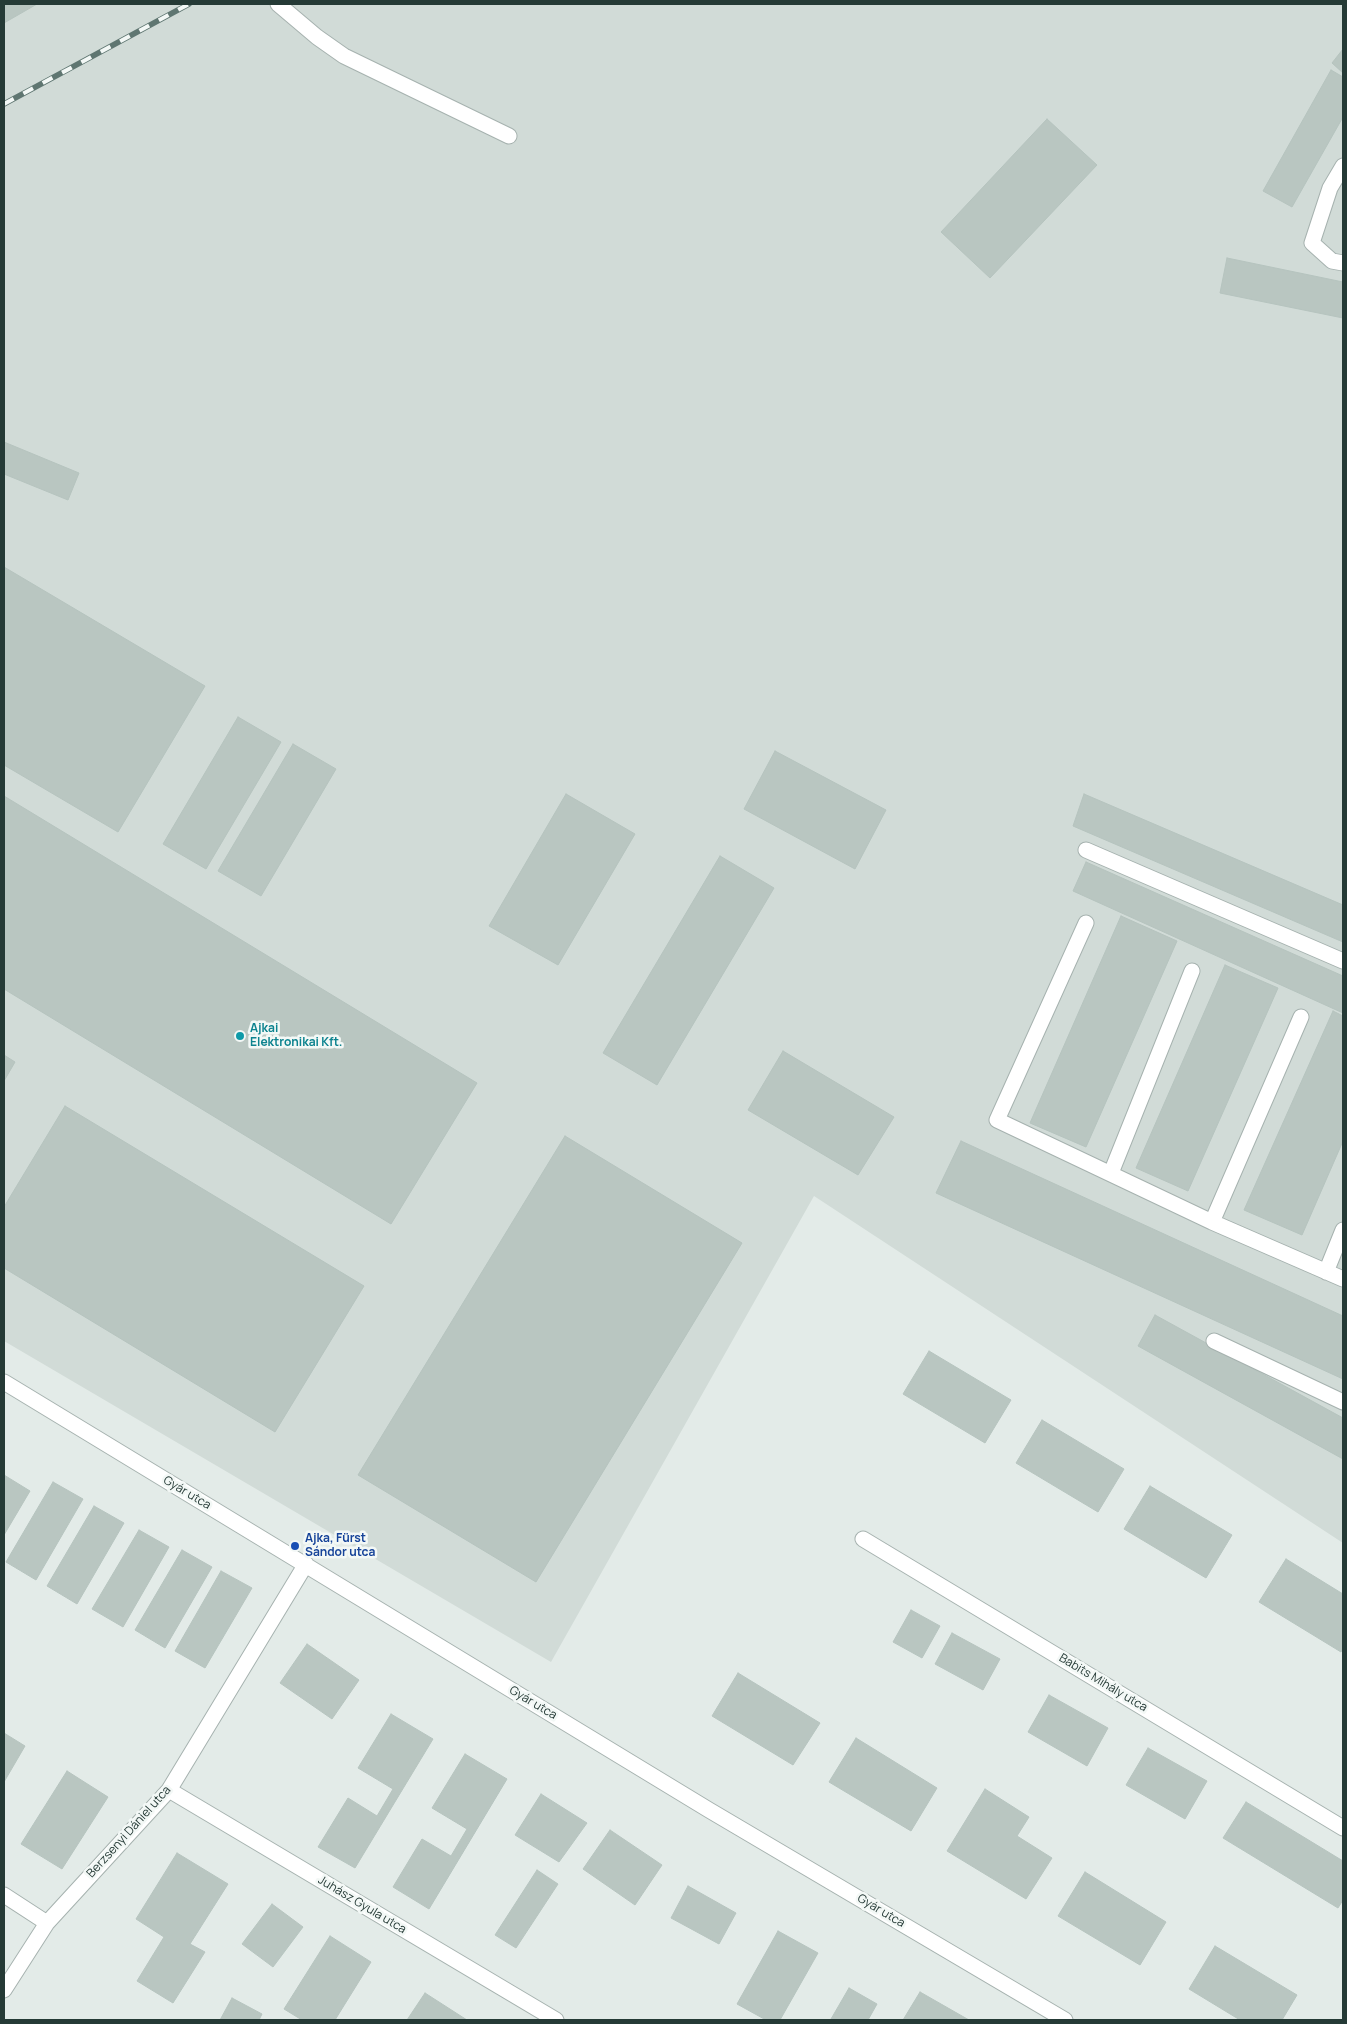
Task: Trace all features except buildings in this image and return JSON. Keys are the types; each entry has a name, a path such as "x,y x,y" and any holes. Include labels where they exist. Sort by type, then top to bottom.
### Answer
{"street":[{"path":"278,4 316,36 344,56 509,136"},
{"path":"1343,166 1312,243 1332,261 1343,264"},
{"path":"1086,850 1343,961"},
{"path":"1086,923 997,1120 1212,1222 1343,1279"},
{"path":"1111,1173 1192,971"},
{"path":"1212,1222 1301,1017"},
{"path":"1326,1272 1343,1230"},
{"path":"1214,1341 1343,1402"},
{"name":"Gyár utca","path":"4,1382 709,1810 1065,2020"},
{"name":"Babits Mihály utca","path":"863,1539 1343,1828"},
{"name":"Berzsenyi Dániel utca","path":"4,1990 47,1923 169,1790 306,1564"},
{"name":"Juhász Gyula utca","path":"169,1790 556,2020"},
{"path":"4,1895 47,1923"}],"shaded area":[{"path":"4,4 1343,4 1343,1543 814,1196 551,1662 4,1341"}],"railway":[{"path":"4,104 189,4"}],"place":[{"name":"Ajkai Elektronikai Kft.","path":"240,1036"},
{"name":"Ajka, Fürst Sándor utca","path":"295,1546"}]}
